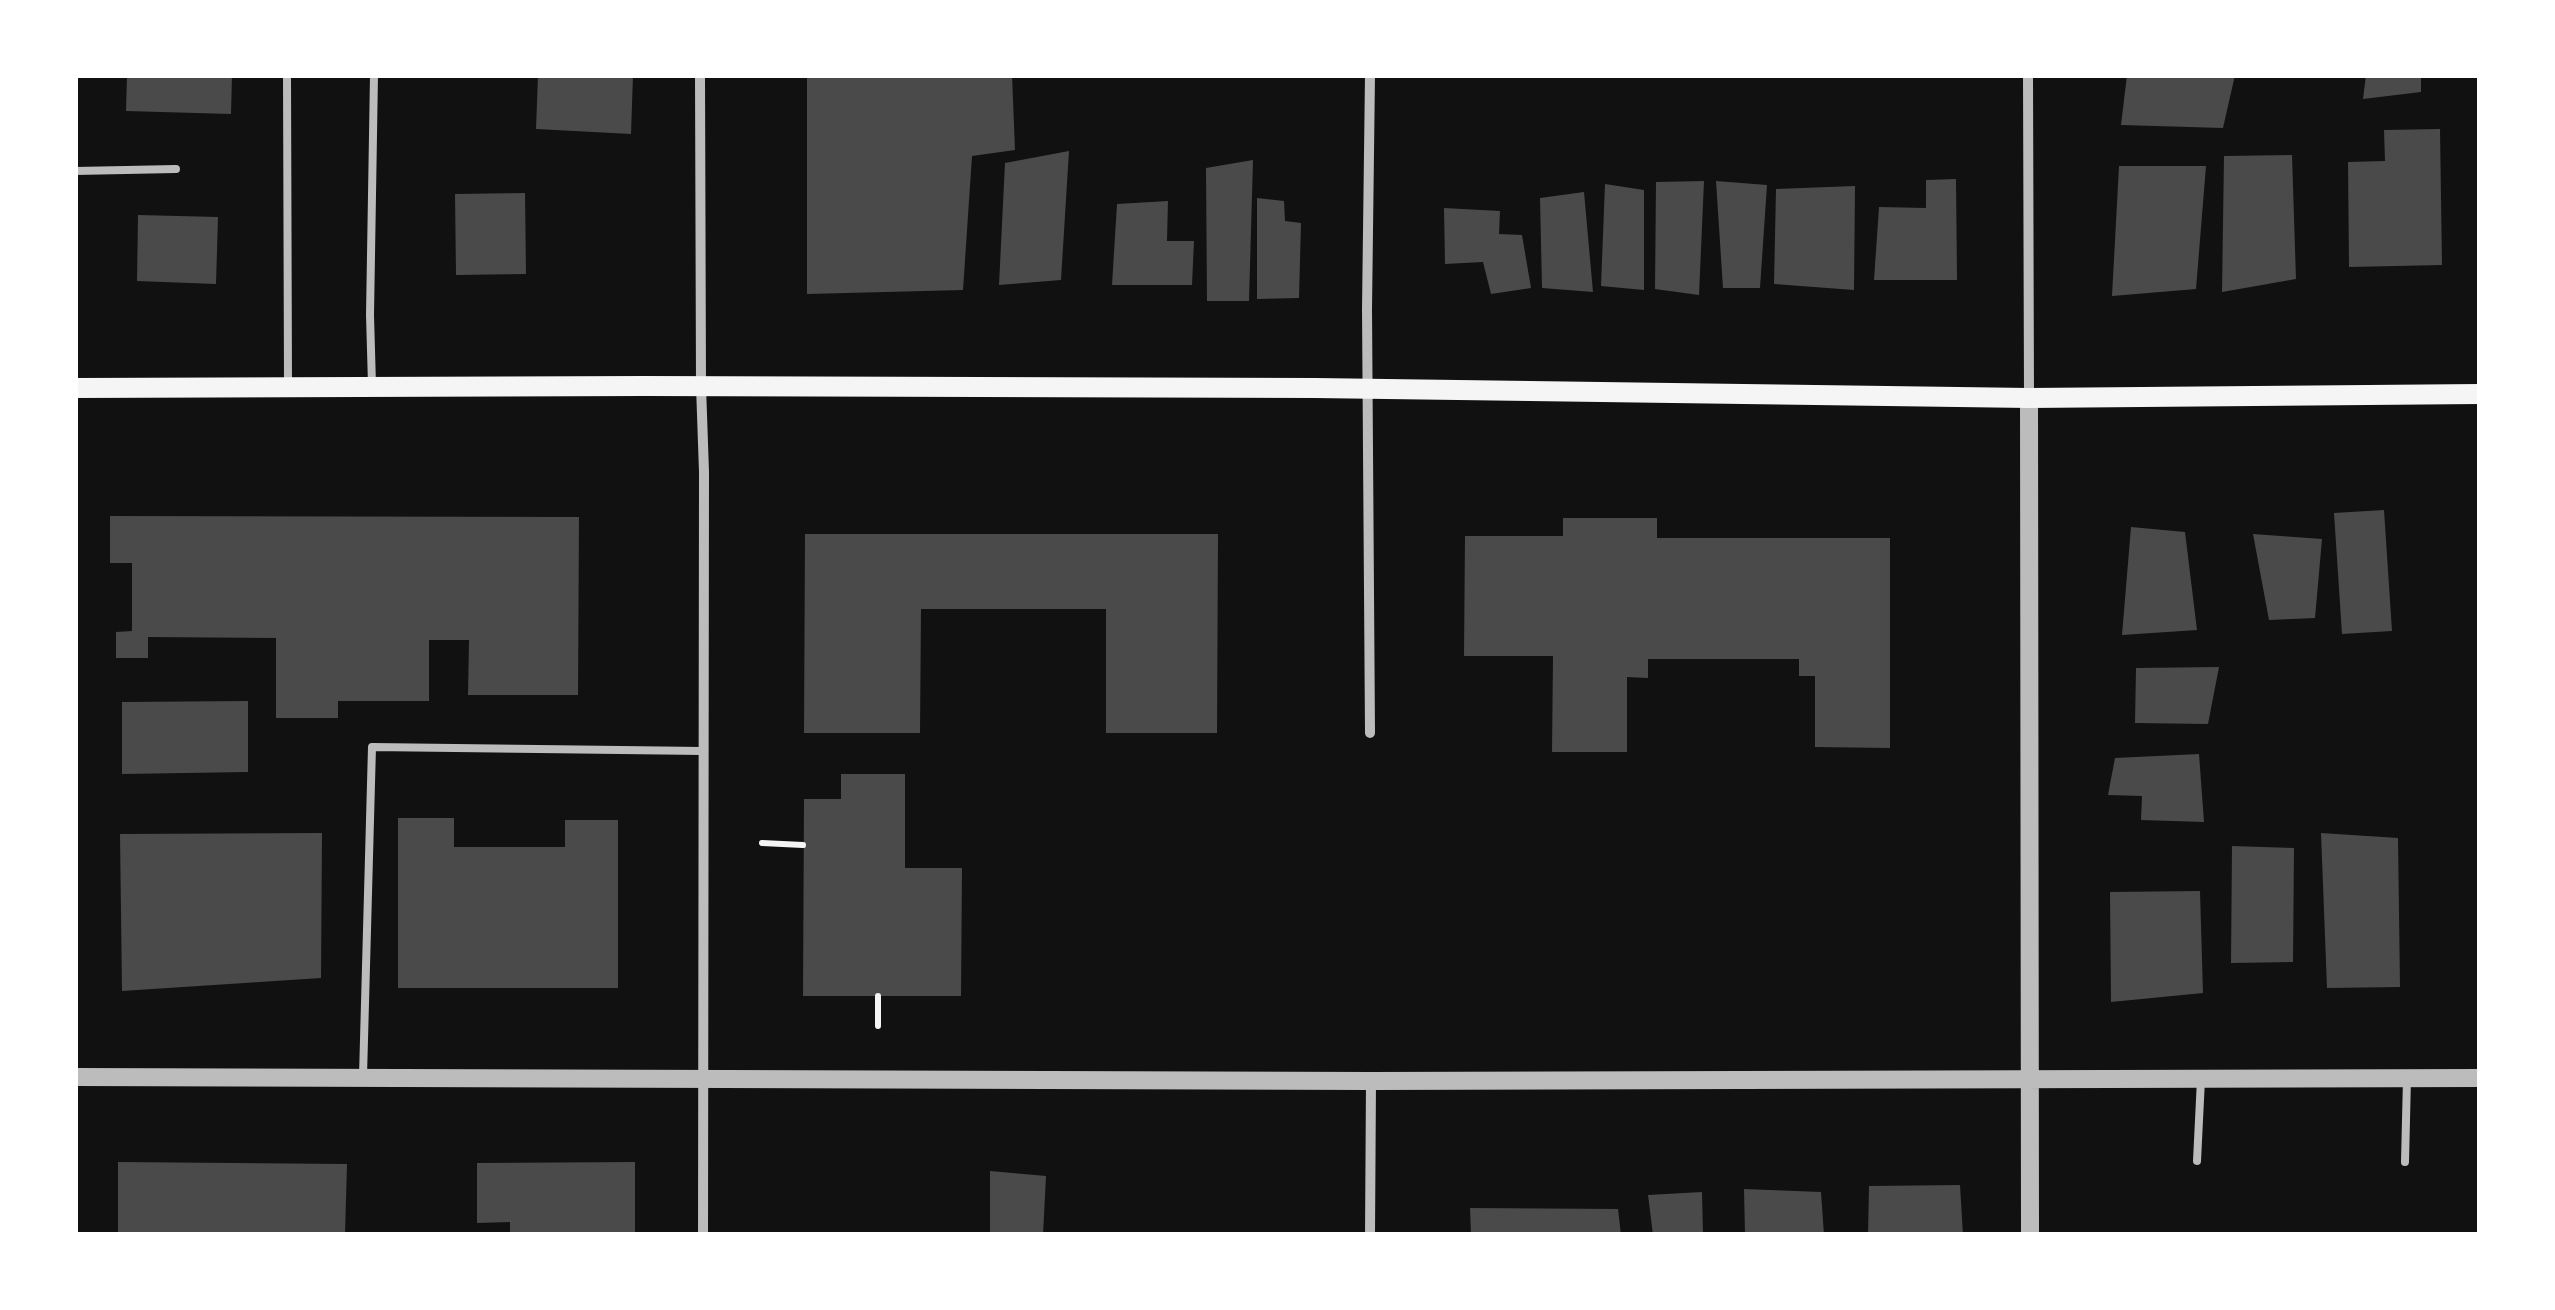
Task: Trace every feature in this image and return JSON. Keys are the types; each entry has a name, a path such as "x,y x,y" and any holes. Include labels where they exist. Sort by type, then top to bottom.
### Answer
{"main road":[{"path":"75,388 701,386 2030,398 2480,394"}],"street":[{"path":"700,75 703,1235"},
{"path":"1370,75 1370,732"},
{"path":"2028,75 2030,1235"},
{"path":"75,1077 1371,1081 2480,1078"},
{"path":"1370,1235 1371,1081"}],"lane":[{"path":"287,75 288,388"},
{"path":"372,388 374,75"},
{"path":"75,171 176,169"},
{"path":"363,1078 372,748 703,751"},
{"path":"2405,1162 2407,1078"},
{"path":"2197,1161 2201,1079"}],"path":[{"path":"762,844 803,844"},
{"path":"878,996 878,1026"}],"building":[{"path":"127,75 232,75 231,114 126,111"},
{"path":"538,75 633,75 631,134 536,129"},
{"path":"807,75 1012,75 1015,150 972,156 963,290 807,294"},
{"path":"2127,75 2235,75 2223,128 2121,125"},
{"path":"2366,75 2421,75 2421,92 2363,99"},
{"path":"2440,129 2442,265 2349,267 2348,162 2385,161 2384,130"},
{"path":"1069,151 1061,280 999,285 1005,163"},
{"path":"2292,155 2296,279 2222,292 2224,156"},
{"path":"1253,160 1249,301 1207,301 1206,168"},
{"path":"2119,166 2206,166 2196,289 2112,296"},
{"path":"1956,179 1957,280 1874,280 1879,207 1926,208 1926,180"},
{"path":"1704,181 1699,295 1655,289 1656,182"},
{"path":"1716,181 1767,185 1760,288 1723,288"},
{"path":"1605,184 1644,190 1644,290 1601,286"},
{"path":"1855,186 1854,290 1774,284 1776,189"},
{"path":"1584,192 1593,292 1542,288 1540,198"},
{"path":"525,193 526,274 456,275 455,194"},
{"path":"1257,198 1284,201 1285,221 1301,223 1299,298 1257,299"},
{"path":"1168,201 1167,241 1194,241 1192,285 1112,285 1117,204"},
{"path":"1444,208 1500,211 1499,234 1522,235 1531,288 1491,294 1483,262 1445,264"},
{"path":"138,215 218,217 216,284 137,281"},
{"path":"2384,510 2392,631 2342,634 2334,513"},
{"path":"110,516 579,517 578,695 468,695 469,640 429,640 429,701 338,701 338,718 276,718 276,638 148,637 148,658 116,658 116,632 132,631 132,563 110,563"},
{"path":"1563,518 1657,518 1657,538 1890,538 1890,748 1815,747 1815,676 1799,676 1799,659 1648,659 1648,678 1627,677 1627,752 1552,752 1553,656 1464,656 1465,536 1563,536"},
{"path":"2131,527 2185,532 2197,630 2122,635"},
{"path":"805,534 1218,534 1217,733 1106,733 1106,609 921,609 920,733 804,733"},
{"path":"2253,534 2322,539 2315,618 2269,620"},
{"path":"2219,667 2208,724 2135,723 2136,668"},
{"path":"248,701 248,772 122,774 122,702"},
{"path":"2199,754 2204,822 2141,820 2142,796 2108,795 2115,758"},
{"path":"841,774 905,774 905,868 962,868 961,996 803,996 804,799 841,799"},
{"path":"398,818 454,818 454,847 565,847 565,820 618,820 618,988 398,988"},
{"path":"322,833 321,978 122,991 120,834"},
{"path":"2321,833 2398,838 2400,987 2327,988"},
{"path":"2232,846 2294,848 2293,962 2231,963"},
{"path":"2200,891 2203,993 2111,1002 2110,892"},
{"path":"118,1162 347,1164 345,1235 118,1235"},
{"path":"635,1162 635,1235 510,1235 510,1222 477,1223 477,1163"},
{"path":"990,1171 1046,1176 1043,1235 990,1235"},
{"path":"1960,1185 1963,1235 1868,1235 1869,1186"},
{"path":"1744,1189 1821,1192 1824,1235 1745,1235"},
{"path":"1702,1192 1703,1235 1653,1235 1648,1195"},
{"path":"1470,1208 1618,1209 1621,1235 1471,1235"}]}
